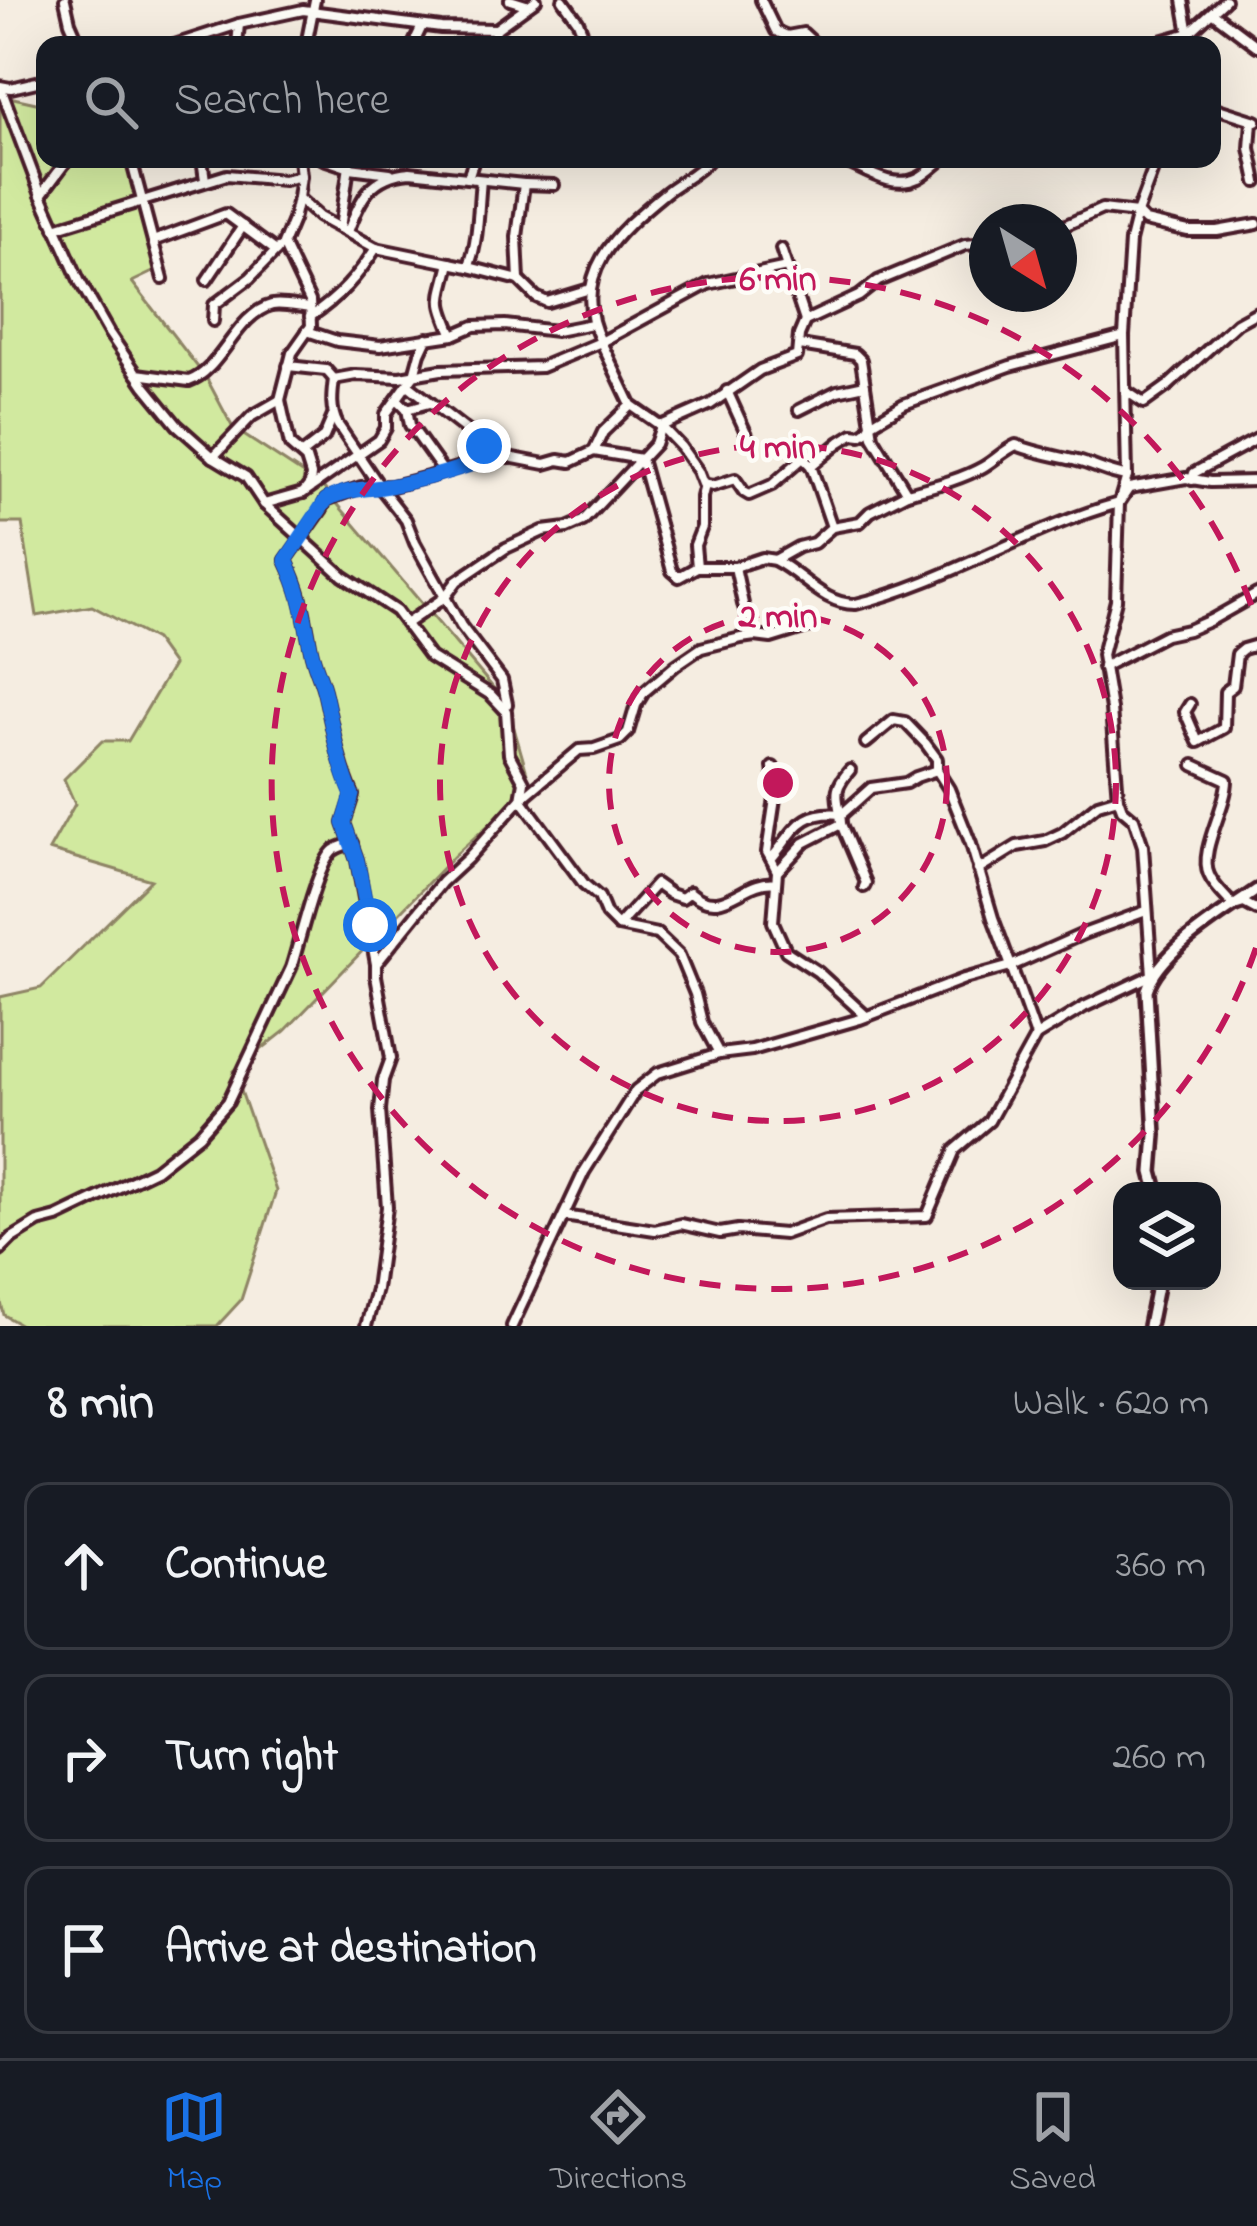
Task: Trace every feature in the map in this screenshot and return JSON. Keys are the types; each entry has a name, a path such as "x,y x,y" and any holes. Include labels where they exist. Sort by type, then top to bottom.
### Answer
{"street":[{"path":"64,0 76,36"},
{"path":"510,0 531,3"},
{"path":"563,0 584,36"},
{"path":"760,0 776,32 787,36"},
{"path":"1184,0 1190,36"},
{"path":"1178,36 1189,33 1225,0"},
{"path":"206,36 314,5 422,26 496,29 531,3"},
{"path":"307,36 314,5"},
{"path":"1213,13 1257,46"},
{"path":"237,36 238,24"},
{"path":"417,36 422,26"},
{"path":"494,36 496,29"},
{"path":"36,82 0,86 79,280 136,374 177,425 212,457 246,478 264,504 343,576 396,611 430,657 491,695 506,711 509,754 524,782 521,799 618,926 657,934 679,955 702,1022 719,1054"},
{"path":"1221,110 1255,121 1250,148 1257,182"},
{"path":"41,195 61,168"},
{"path":"134,168 163,279"},
{"path":"203,168 205,180"},
{"path":"213,321 214,305 279,248 293,220 300,168"},
{"path":"344,230 350,168"},
{"path":"371,168 554,185"},
{"path":"468,178 472,168"},
{"path":"700,168 660,197 595,266 590,289 592,324 631,405 681,447 705,484 735,478 749,495 772,484 803,458 824,496 832,526"},
{"path":"867,168 875,177 893,181 915,180 931,168"},
{"path":"1154,168 1130,241 1124,336 1126,476 1119,503 1116,600 1102,656 1118,798 1134,819 1143,846 1152,975 1147,990 1155,1182"},
{"path":"344,230 363,195 392,173"},
{"path":"56,228 226,175 284,180 301,176"},
{"path":"469,267 481,179"},
{"path":"519,280 517,237 524,184"},
{"path":"298,198 319,217 376,248 519,280 547,302 590,289"},
{"path":"1077,220 1102,209 1137,213 1145,221 1188,231 1257,224"},
{"path":"153,241 226,214 279,248 310,301 308,331 292,352 280,400 290,445 302,454 311,475 302,493"},
{"path":"207,280 244,226"},
{"path":"805,321 859,296 878,280 969,244"},
{"path":"136,374 197,379 264,309 274,305 310,312 332,304 376,248"},
{"path":"407,623 506,548 543,531 583,521 655,444 661,426 711,404 760,370 796,356 805,321 781,249"},
{"path":"451,263 440,298 453,334"},
{"path":"334,379 542,368 708,284 788,267"},
{"path":"1126,392 1144,403 1237,323 1257,312"},
{"path":"308,331 337,341 380,346 474,326 556,331 592,324"},
{"path":"811,466 840,442 861,435 904,404 1010,366 1124,336"},
{"path":"264,504 302,493 383,436 386,414 414,375 427,338"},
{"path":"800,345 855,354 861,360 873,437 907,493"},
{"path":"288,366 326,370 334,379 333,416 324,437 302,454"},
{"path":"799,410 837,391 865,385"},
{"path":"408,386 498,455 545,464 571,462 594,451 640,459"},
{"path":"728,391 748,436"},
{"path":"397,399 442,472"},
{"path":"212,457 252,416 280,400"},
{"path":"407,409 430,402"},
{"path":"594,451 603,432 631,405"},
{"path":"333,416 406,520 461,626 502,680 507,704"},
{"path":"1192,480 1194,473 1257,440"},
{"path":"775,560 814,542 832,526 860,522 907,493 990,464 1001,451 1016,445 1126,476"},
{"path":"366,1326 387,1207 380,1110 391,1058 352,843 344,823 352,795 329,725 299,588 286,560 326,500 361,487 380,487 498,455"},
{"path":"640,459 672,572 680,577 697,567 735,568 762,558 775,560 792,569 806,585 842,604 929,582 1081,513 1119,503 1129,488 1186,478 1257,482"},
{"path":"697,567 695,545 702,527 705,484"},
{"path":"735,568 755,636"},
{"path":"1103,668 1256,596"},
{"path":"376,964 442,881 521,799 579,750 620,740 644,692 700,648 755,636 771,638 813,625"},
{"path":"1190,704 1185,712 1198,742 1224,728 1225,692 1233,686 1237,654 1257,645"},
{"path":"866,743 894,720 905,722 937,759 1036,1036"},
{"path":"1194,765 1226,780 1206,868 1234,906"},
{"path":"773,767 776,792 767,852 777,872 773,922 786,951 818,972 866,1016"},
{"path":"850,770 835,797 864,887"},
{"path":"777,872 804,843 840,819 872,788 906,783 938,770"},
{"path":"978,870 1017,846 1062,833 1098,805 1118,798"},
{"path":"771,859 803,818 828,813 840,819"},
{"path":"0,1250 38,1222 155,1170 199,1135 228,1102 291,968 303,918 327,860 334,850 352,843"},
{"path":"618,926 656,884 670,894 682,898 690,892 701,902 715,904 764,881 776,883"},
{"path":"564,1216 655,1230 681,1224 720,1233 784,1234 826,1219 927,1216 955,1150 989,1121 1036,1036 1152,975 1177,950 1257,890"},
{"path":"1234,906 1244,903 1257,910"},
{"path":"512,1326 584,1172 637,1090 658,1073 866,1016 1011,966 1147,910"},
{"path":"1149,1326 1157,1290"}],"green space":[{"path":"0,95 36,103 36,168 129,168 157,270 132,282 207,379 233,428 323,487 507,704 531,787 456,854 285,1031 234,1071 276,1191 241,1300 217,1326 23,1326 4,1315 0,1298 0,997 41,988 151,880 49,850 75,804 64,779 102,741 128,741 173,665 155,640 92,606 37,616 22,523 0,523"}],"route":[{"path":"370,925 344,823 352,795 329,725 299,588 286,560 326,500 335,494 392,486 498,455 484,446"}]}
